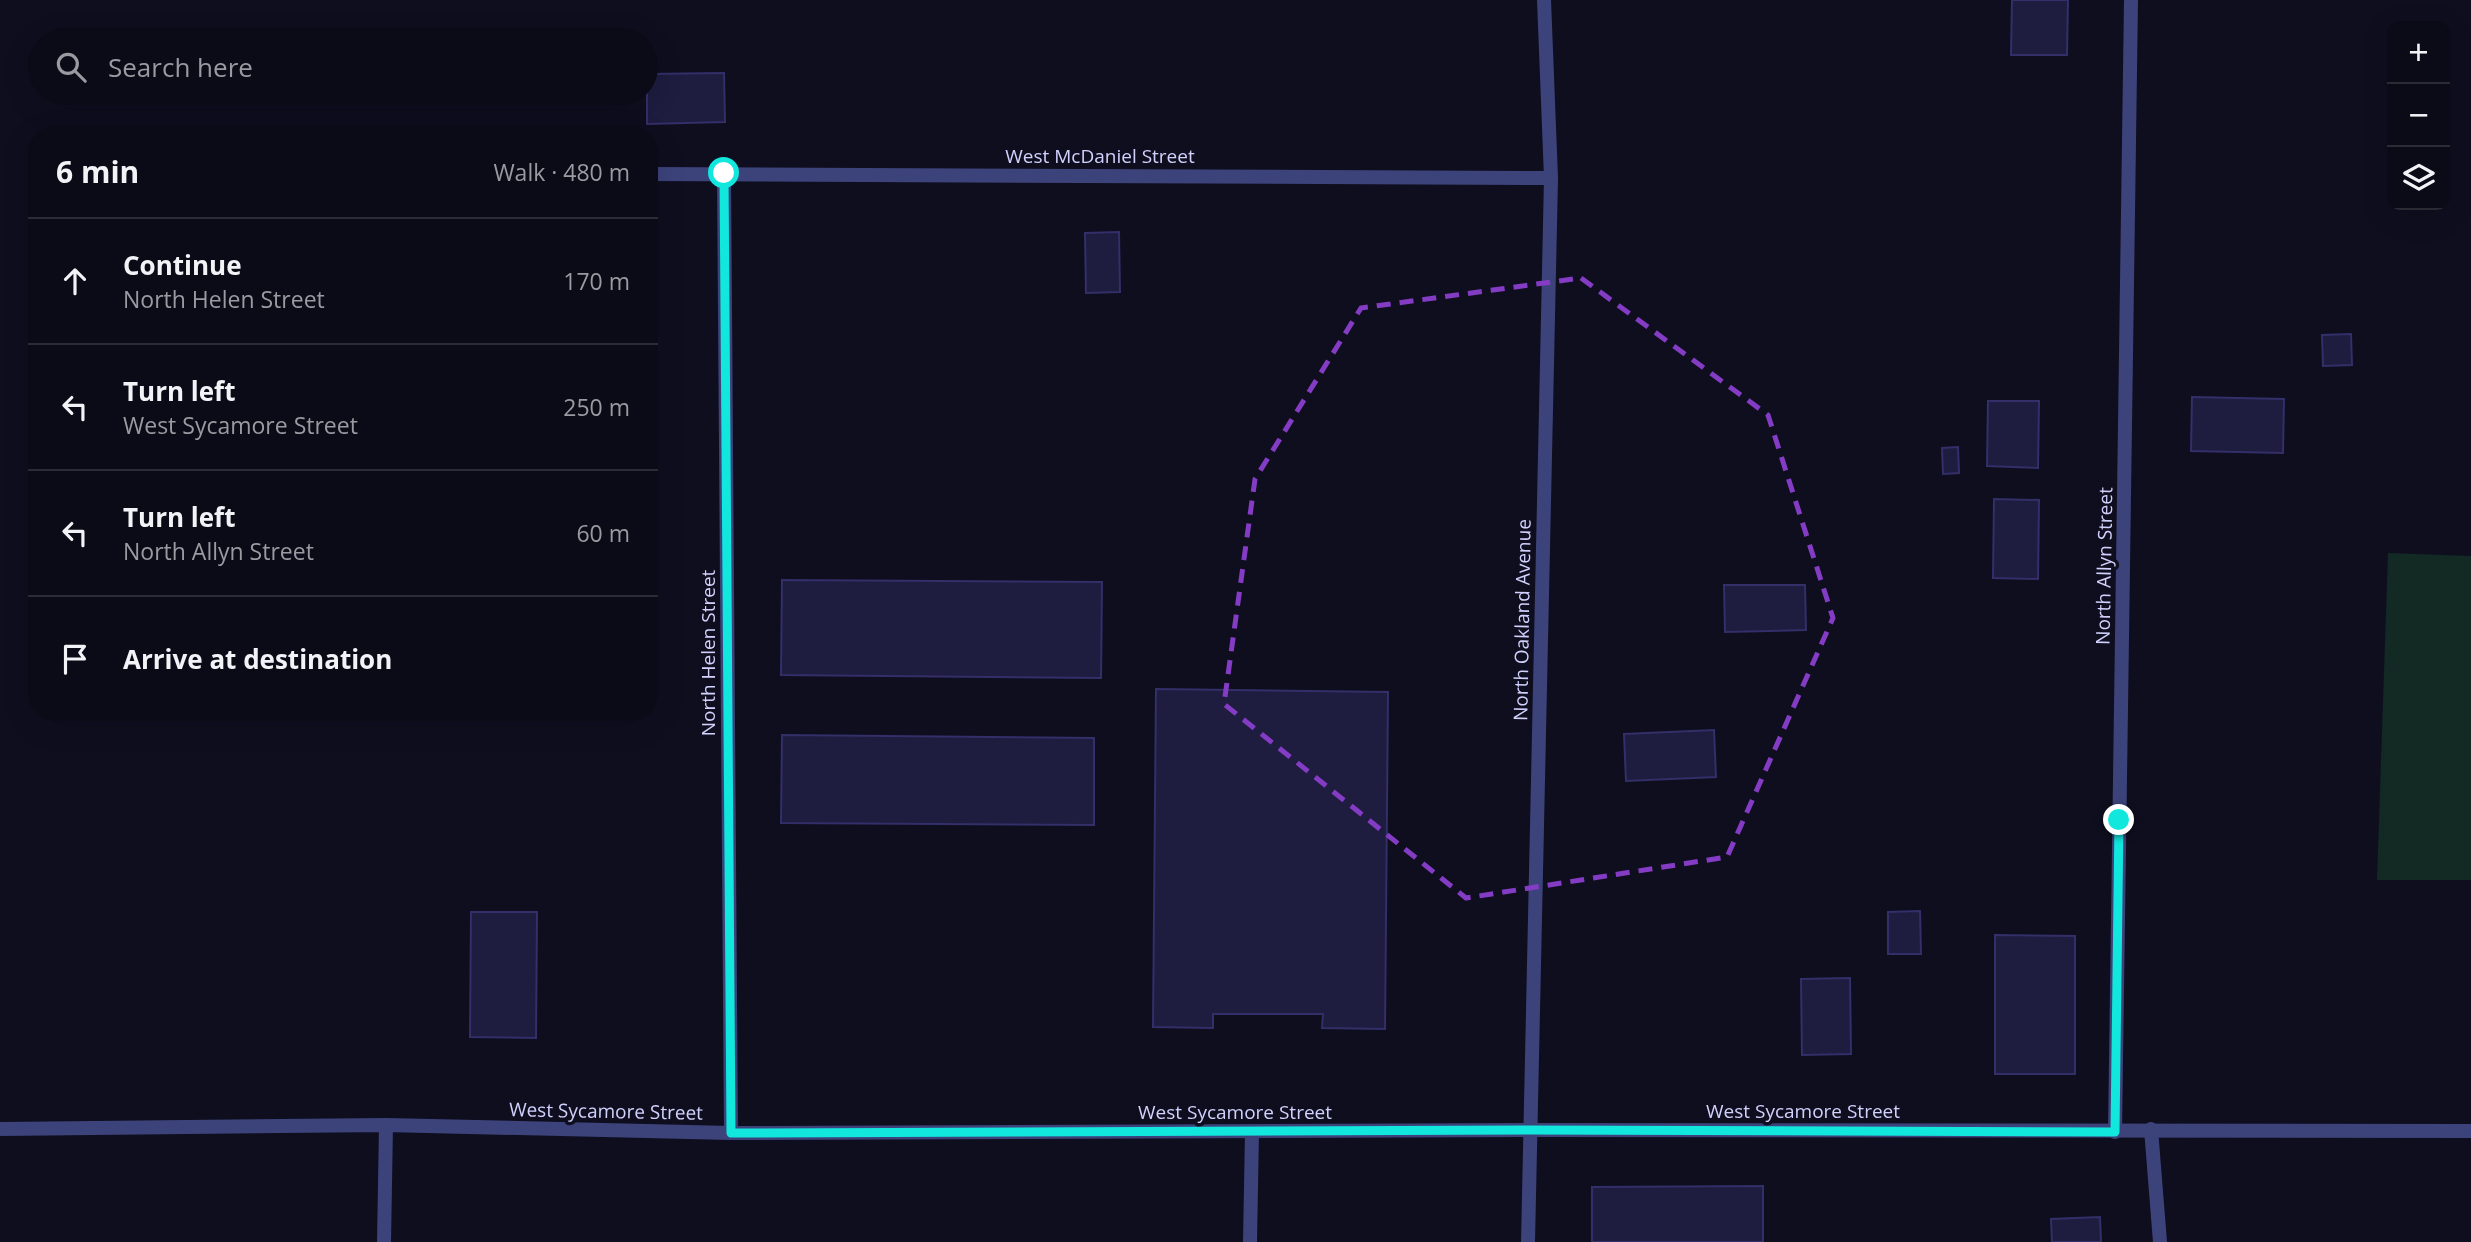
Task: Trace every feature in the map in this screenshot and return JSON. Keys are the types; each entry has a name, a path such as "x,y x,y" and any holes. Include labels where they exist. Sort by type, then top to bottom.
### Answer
{"street":[{"name":"North Oakland Avenue","path":"1528,1242 1551,178 1544,0"},
{"name":"North Allyn Street","path":"2115,1132 2131,0"},
{"name":"North Helen Street","path":"724,173 731,1133"},
{"name":"West McDaniel Street","path":"658,174 1551,178"},
{"name":"West Sycamore Street","path":"0,1129 386,1125 731,1133 1529,1130 2115,1132 2151,1129 2471,1131"},
{"path":"384,1242 386,1125"},
{"path":"2151,1129 2160,1242"},
{"path":"1250,1242 1252,1132"}],"highlighted area":[{"path":"1581,278 1768,415 1833,618 1727,857 1466,898 1224,704 1255,479 1361,308"}],"green space":[{"path":"2388,553 2471,556 2471,880 2377,880"}],"building":[{"path":"2012,0 2068,0 2067,55 2011,55"},
{"path":"724,73 725,122 647,124 647,105 658,105 658,74"},
{"path":"1119,232 1120,292 1086,293 1085,233"},
{"path":"2351,334 2352,365 2323,366 2322,335"},
{"path":"2192,397 2284,399 2283,453 2191,451"},
{"path":"1988,401 2039,401 2038,468 1987,466"},
{"path":"1958,447 1959,473 1943,474 1942,448"},
{"path":"1994,499 2039,500 2038,579 1993,578"},
{"path":"782,580 1102,582 1101,678 781,675"},
{"path":"1724,585 1805,585 1806,630 1725,632"},
{"path":"1156,689 1388,692 1385,1029 1322,1028 1323,1014 1213,1014 1213,1028 1153,1027"},
{"path":"1714,730 1716,777 1626,781 1624,734"},
{"path":"782,735 1094,738 1094,825 781,823"},
{"path":"1920,911 1921,954 1888,954 1888,912"},
{"path":"471,912 537,912 536,1038 470,1037"},
{"path":"1995,935 2075,936 2075,1074 1995,1074"},
{"path":"1850,978 1851,1054 1802,1055 1801,979"},
{"path":"1763,1186 1763,1242 1592,1242 1592,1187"},
{"path":"2100,1217 2101,1242 2052,1242 2051,1219"}],"route":[{"path":"724,173 731,1133 1529,1130 2115,1132 2119,820"}]}
